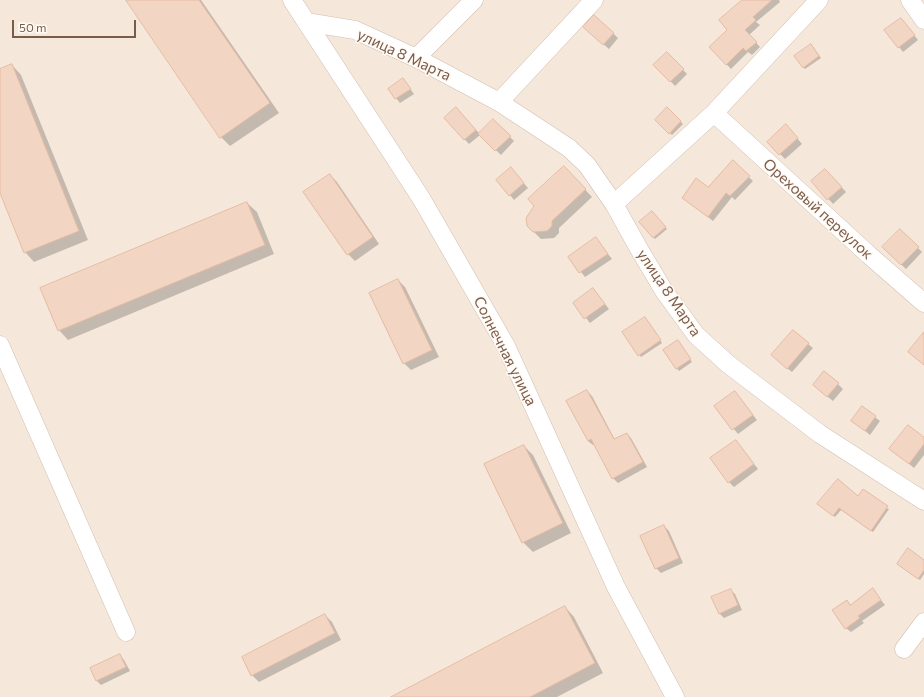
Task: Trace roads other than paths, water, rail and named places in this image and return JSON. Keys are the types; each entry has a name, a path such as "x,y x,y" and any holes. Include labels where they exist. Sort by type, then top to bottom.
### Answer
{"street":[{"path":"292,0 306,22"},
{"path":"416,58 474,0"},
{"path":"499,102 594,0"},
{"path":"614,204 714,113 819,0"},
{"path":"910,0 924,20"},
{"name":"улица 8 Марта","path":"306,22 355,30 416,58 499,102 569,148 587,165 614,204 638,249 664,291 696,335 728,364 820,434 924,501"},
{"name":"Солнечная улица","path":"306,22 421,198 506,346 616,587 675,697"},
{"name":"Ореховый переулок","path":"714,113 869,255 924,303"},
{"path":"0,344 126,632"},
{"path":"904,649 924,622"}]}
